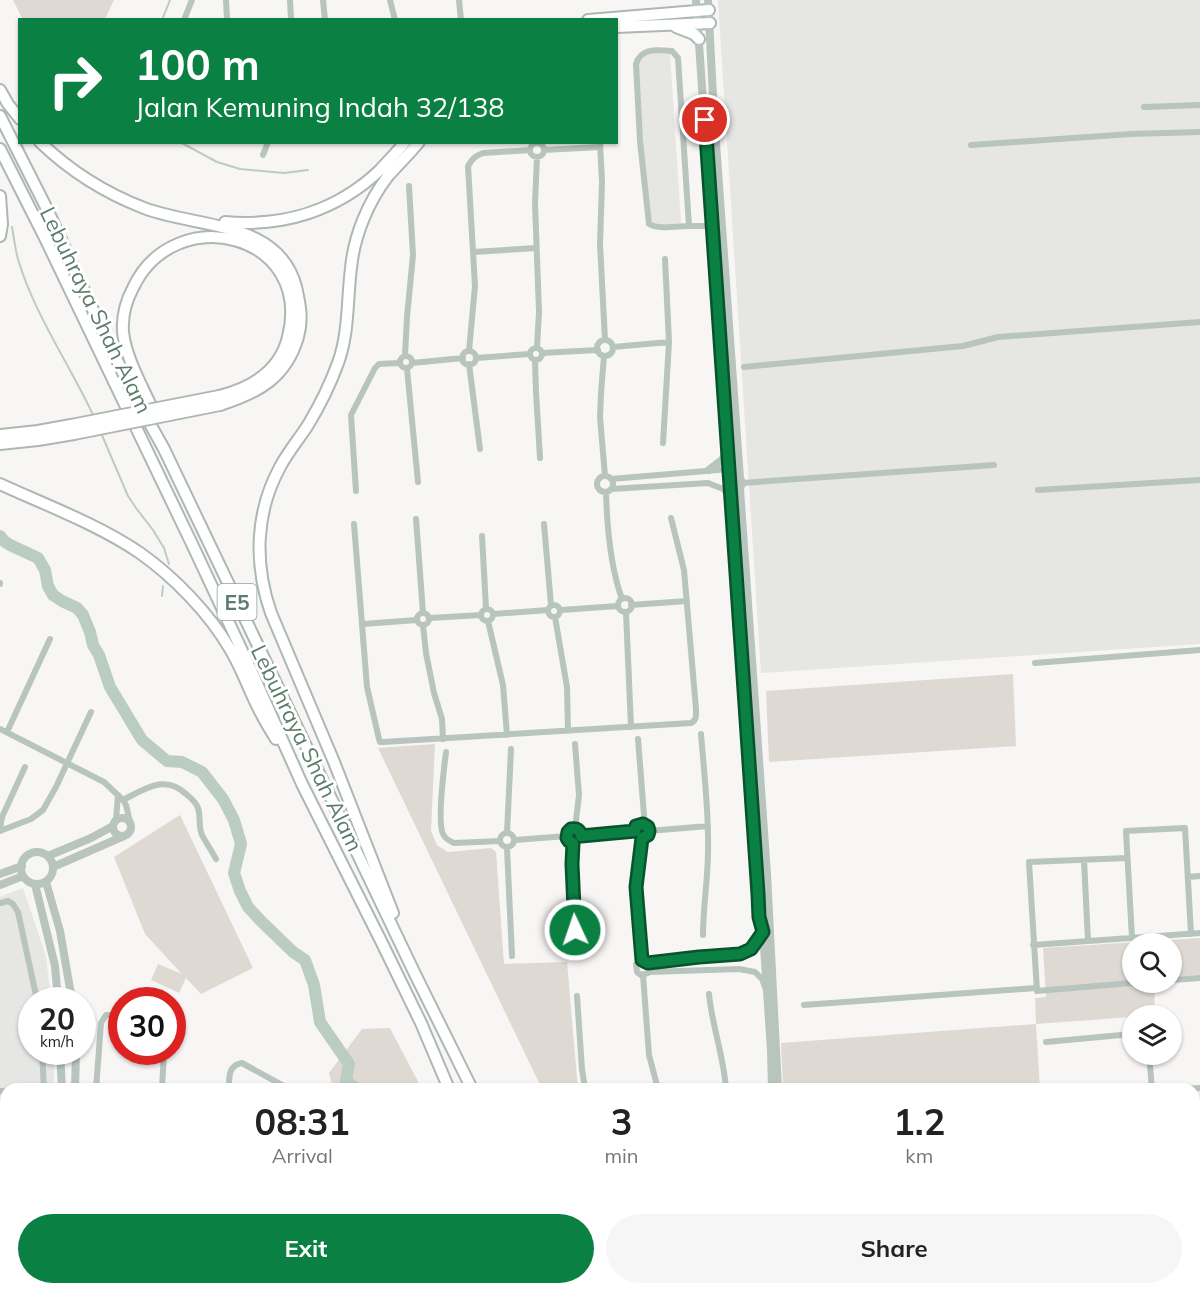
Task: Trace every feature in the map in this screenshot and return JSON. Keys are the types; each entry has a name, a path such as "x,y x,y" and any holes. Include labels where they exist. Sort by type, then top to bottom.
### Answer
{"highway":[{"path":"604,18 709,5"},
{"path":"618,27 710,23"},
{"path":"668,25 694,34 699,39"},
{"path":"0,90 18,118"},
{"name":"Lebuhraya Shah Alam","path":"0,116 48,211 134,395 164,449 469,1083"},
{"path":"0,444 38,440 73,429 220,401 255,392 271,381 282,369 294,348 300,324 300,303 295,283 282,260 270,247 237,230 144,208 87,180 42,144"},
{"path":"195,220 247,224 297,218 348,195 363,185 403,144"},
{"path":"415,974 407,943 388,902 334,762 271,613 261,577 259,548 262,519 271,487 280,467 324,397 339,361 346,329 351,269 358,234 366,213 380,188 417,144"},
{"name":"Lebuhraya Shah Alam","path":"0,149 192,544 302,784 421,1023 446,1083"},
{"path":"0,196 2,224 0,236"},
{"path":"164,449 159,424 127,350 123,333 124,315 141,272 161,254 174,246 196,238 231,239 248,244 262,252 275,265 290,300 291,324 285,347 277,362 251,385 220,401"},
{"path":"0,435 73,429"},
{"path":"0,484 109,534 139,552 162,570 200,607 230,649 262,715 302,784"}],"street":[{"path":"185,18 192,0"},
{"path":"226,0 227,18"},
{"path":"290,0 291,18"},
{"path":"323,0 326,18"},
{"path":"390,0 394,18"},
{"path":"459,0 461,18"},
{"path":"709,5 714,115 767,874 778,1083"},
{"path":"697,6 759,917 763,932 768,996 772,1083"},
{"path":"689,226 678,58 672,51 646,51 637,59 636,84 648,225 651,227 712,226"},
{"path":"1144,107 1200,105"},
{"path":"971,145 1131,134 1200,132"},
{"path":"263,155 267,144"},
{"path":"530,150 535,144"},
{"path":"539,144 544,150"},
{"path":"544,150 600,145 602,182 600,244 604,340"},
{"path":"469,351 475,286 468,166 471,159 483,153 530,150"},
{"path":"530,150 537,157"},
{"path":"537,157 544,150"},
{"path":"537,157 535,203 539,312 537,347 542,353"},
{"path":"400,363 402,357 405,356 413,255 409,186"},
{"path":"473,252 536,248"},
{"path":"663,443 669,342 665,259"},
{"path":"744,367 963,346 998,337 1200,322"},
{"path":"604,340 610,342 613,347 611,354 604,356"},
{"path":"604,340 599,343 598,350 604,356"},
{"path":"613,347 669,342"},
{"path":"530,354 532,349 537,347"},
{"path":"542,353 598,350"},
{"path":"469,351 473,352 476,358"},
{"path":"463,358 464,354 469,351"},
{"path":"535,360 540,358 542,353"},
{"path":"476,358 530,354"},
{"path":"530,354 535,360 540,458"},
{"path":"405,356 410,357 412,363"},
{"path":"604,356 600,417 608,477 613,485 608,491 607,515 611,549 622,599"},
{"path":"412,363 463,358"},
{"path":"463,358 464,362 469,364 475,362 476,358"},
{"path":"400,363 403,368 407,369"},
{"path":"356,491 351,415 375,368 379,364 400,363"},
{"path":"407,369 412,363"},
{"path":"469,364 480,448"},
{"path":"407,369 418,482"},
{"path":"709,470 726,455 727,444"},
{"path":"741,486 994,465"},
{"path":"732,510 728,493 708,483 608,491 600,489 599,480 608,477 729,469 741,486"},
{"path":"1038,490 1200,480"},
{"path":"354,524 367,687 380,742 691,723 695,719 696,709 684,570 671,518"},
{"path":"416,519 423,612"},
{"path":"544,524 549,607 550,615 555,617"},
{"path":"482,536 486,608"},
{"path":"622,599 628,600 632,605"},
{"path":"618,606 622,599"},
{"path":"632,605 687,601"},
{"path":"494,614 557,605 561,610"},
{"path":"631,727 626,612 632,605"},
{"path":"561,610 618,606"},
{"path":"618,606 620,610 626,612"},
{"path":"486,608 494,614"},
{"path":"481,615 486,608"},
{"path":"555,617 560,614 561,610"},
{"path":"423,612 430,618"},
{"path":"417,620 423,612"},
{"path":"488,621 494,614"},
{"path":"430,618 481,615"},
{"path":"481,615 482,619 488,621"},
{"path":"555,617 567,687 568,731"},
{"path":"423,625 427,624 430,618"},
{"path":"363,624 417,620"},
{"path":"417,620 423,625"},
{"path":"488,621 503,685 507,735"},
{"path":"423,625 434,693 442,719 443,739"},
{"path":"50,639 3,731 104,782 121,797 126,805 131,831 53,867"},
{"path":"1035,663 1200,650"},
{"path":"25,767 2,817 0,830 31,819 43,810 91,712"},
{"path":"701,734 708,826 703,935"},
{"path":"638,739 643,824"},
{"path":"574,744 579,795 575,829"},
{"path":"507,833 511,749"},
{"path":"446,752 442,798 444,836 454,843 500,841"},
{"path":"121,797 155,785 168,783 178,787 196,804 200,815 199,827 216,859"},
{"path":"121,797 115,823 116,833 124,836"},
{"path":"48,856 91,838 123,817 130,822"},
{"path":"642,838 638,837 635,831 636,826 643,824 648,827 649,831"},
{"path":"649,831 708,826"},
{"path":"1132,933 1126,831 1185,828 1191,934"},
{"path":"573,843 567,836 569,830 579,831 581,836"},
{"path":"581,836 635,831"},
{"path":"642,838 648,835 649,831"},
{"path":"507,833 513,836 514,840 513,845 507,848"},
{"path":"507,833 501,836 500,841 501,845 507,848"},
{"path":"514,840 567,836"},
{"path":"573,843 579,841 581,836"},
{"path":"642,838 636,887 645,961 650,968 646,973 649,1055 656,1083"},
{"path":"573,843 576,951"},
{"path":"507,848 512,956"},
{"path":"39,853 51,859 52,875 46,882 30,883 23,876 22,866 23,861 30,854 39,853"},
{"path":"1122,984 1036,991 1029,862 1127,858"},
{"path":"1084,860 1088,941"},
{"path":"0,874 22,866"},
{"path":"0,885 23,876"},
{"path":"1188,877 1200,876"},
{"path":"46,882 60,931 70,987"},
{"path":"35,884 55,966 57,987"},
{"path":"0,903 8,901 14,904 18,912 34,987"},
{"path":"763,932 751,949 740,954 637,962 635,969 638,974 718,969 755,972 762,979 768,996"},
{"path":"1182,935 1200,933"},
{"path":"1034,945 1122,939"},
{"path":"718,956 718,969"},
{"path":"1182,979 1200,978"},
{"path":"804,1005 1036,988"},
{"path":"708,994 725,1083"},
{"path":"578,996 584,1083"},
{"path":"96,1083 101,1023 108,1015"},
{"path":"1046,1041 1122,1035"},
{"path":"229,1083 232,1067 242,1063 278,1083"},
{"path":"43,1065 44,1083"},
{"path":"61,1065 62,1083"},
{"path":"75,1083 76,1065"},
{"path":"162,1083 163,1065"},
{"path":"1150,1065 1151,1083"}],"shaded area":[{"path":"13,0 114,0 105,18 22,18"},
{"path":"718,0 1200,0 1200,644 761,673"},
{"path":"647,53 670,54 681,223 654,225 651,223 638,69 639,62"},
{"path":"1013,674 1016,746 769,762 766,691"},
{"path":"435,744 431,831 437,845 448,852 491,848 496,852 504,964 567,962 577,1083 539,1083 378,748"},
{"path":"180,815 253,968 201,994 186,978 182,987 166,987 151,980 158,964 182,974 145,934 114,857"},
{"path":"23,888 46,956 50,987 18,987 18,1065 54,1065 54,1083 0,1083 0,897"},
{"path":"1200,938 1200,975 1182,976 1182,939"},
{"path":"1122,943 1122,993 1154,993 1155,1005 1122,1005 1122,1018 1036,1024 1035,998 1046,997 1043,948"},
{"path":"1036,1024 1040,1083 783,1083 781,1043"},
{"path":"390,1028 419,1083 332,1083 329,1073 362,1029"}],"waterway":[{"path":"163,18 170,0"},
{"path":"184,144 217,162 240,169 284,173 308,170"},
{"path":"12,227 18,259 33,300 94,417"},
{"path":"101,433 128,496 164,548 169,564"},
{"path":"0,536 10,545 38,558 45,570 48,586 53,595 77,608 83,615 110,687 142,740 167,761 182,762 202,772 223,799 234,820 241,844 234,873 240,891 248,907 261,921 293,952 305,960 314,985 320,1022 349,1064 346,1081 349,1083"},
{"path":"162,596 163,586"}],"route":[{"path":"575,930 573,843 567,838 568,832 571,829 577,829 581,836 635,831 636,826 645,824 649,831 648,835 642,838 636,887 642,960 648,963 740,954 751,949 763,932 759,917 705,120"}]}
